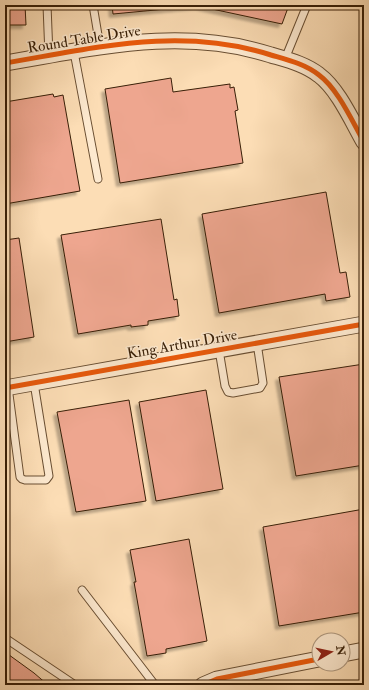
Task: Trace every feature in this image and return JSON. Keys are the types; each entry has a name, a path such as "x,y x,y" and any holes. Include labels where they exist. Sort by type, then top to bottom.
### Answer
{"street":[{"name":"Round Table Drive","path":"5,63 100,47 147,41 197,41 239,46 305,66 319,75 339,99 364,142"},
{"name":"King Arthur Drive","path":"6,387 364,324"},
{"path":"351,652 364,650"},
{"path":"213,683 311,661"}],"lane":[{"path":"47,5 49,56"},
{"path":"93,5 100,47"},
{"path":"285,59 307,5"},
{"path":"74,52 98,179"},
{"path":"218,350 225,386 228,392 233,394 260,388 263,383 257,343"},
{"path":"6,387 20,477 22,480 46,480 49,476 34,383"},
{"path":"82,590 155,685"},
{"path":"5,638 75,685"}],"building":[{"path":"5,5 25,5 26,25 5,25"},
{"path":"112,5 289,5 282,24 198,6 113,14"},
{"path":"171,78 173,92 230,84 230,88 234,87 238,110 235,111 243,163 120,183 105,89"},
{"path":"53,94 54,97 63,95 80,191 5,204 5,102"},
{"path":"326,192 340,273 346,272 350,297 326,301 325,294 219,313 202,214"},
{"path":"161,219 174,300 177,299 179,316 148,321 148,325 131,327 131,325 78,334 61,235"},
{"path":"19,238 34,337 5,342 5,240"},
{"path":"364,364 364,465 296,476 279,377"},
{"path":"206,390 223,489 156,501 139,402"},
{"path":"129,400 146,501 76,512 57,412"},
{"path":"364,509 364,612 279,626 263,527"},
{"path":"189,539 207,641 166,649 166,653 147,656 130,550"},
{"path":"5,652 34,673 48,685 5,685"}],"cycle path":[{"path":"5,63 72,51 138,42 204,42 237,46 296,63 314,71 332,88 364,142"},
{"path":"5,388 364,324"},
{"path":"203,685 217,679 311,661"}]}
